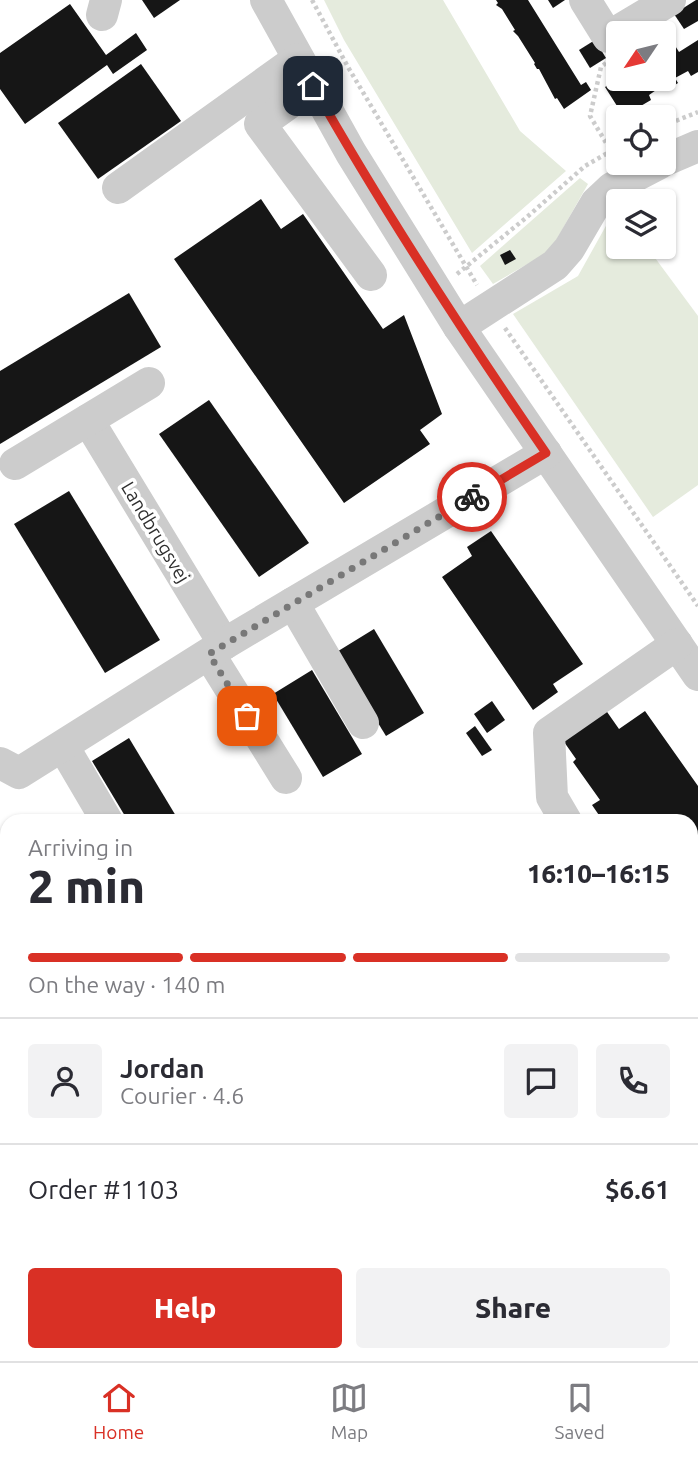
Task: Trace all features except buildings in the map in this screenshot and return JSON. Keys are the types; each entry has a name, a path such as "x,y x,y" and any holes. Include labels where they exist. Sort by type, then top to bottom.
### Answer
{"street":[{"path":"266,0 351,153 459,327 698,675"},
{"path":"585,0 606,34"},
{"path":"635,21 670,0"},
{"path":"118,188 298,59"},
{"path":"313,86 260,124 371,275"},
{"path":"676,156 698,146"},
{"path":"459,327 555,265 579,232 596,202 612,188 637,175"},
{"path":"15,464 149,383"},
{"name":"Landbrugsvej","path":"88,421 285,778"},
{"path":"0,763 19,773 216,649 546,453"},
{"path":"293,603 363,723"},
{"path":"562,814 552,797 549,733 677,644"},
{"path":"62,746 103,814"}],"path":[{"path":"606,63 601,67 590,116 606,143"},
{"path":"676,121 698,112"},
{"path":"435,288 466,268 584,166 606,154"}],"shaded area":[{"path":"324,0 443,0 520,131 566,171 472,253 344,40"},
{"path":"580,178 588,184 550,251 493,284 480,266"},
{"path":"606,226 606,259 656,259 698,316 698,485 653,517 513,314 578,276"}],"way so far":[{"path":"247,716 209,654 472,497"}],"route":[{"path":"313,86 351,153 459,327 546,453 472,497"}]}
